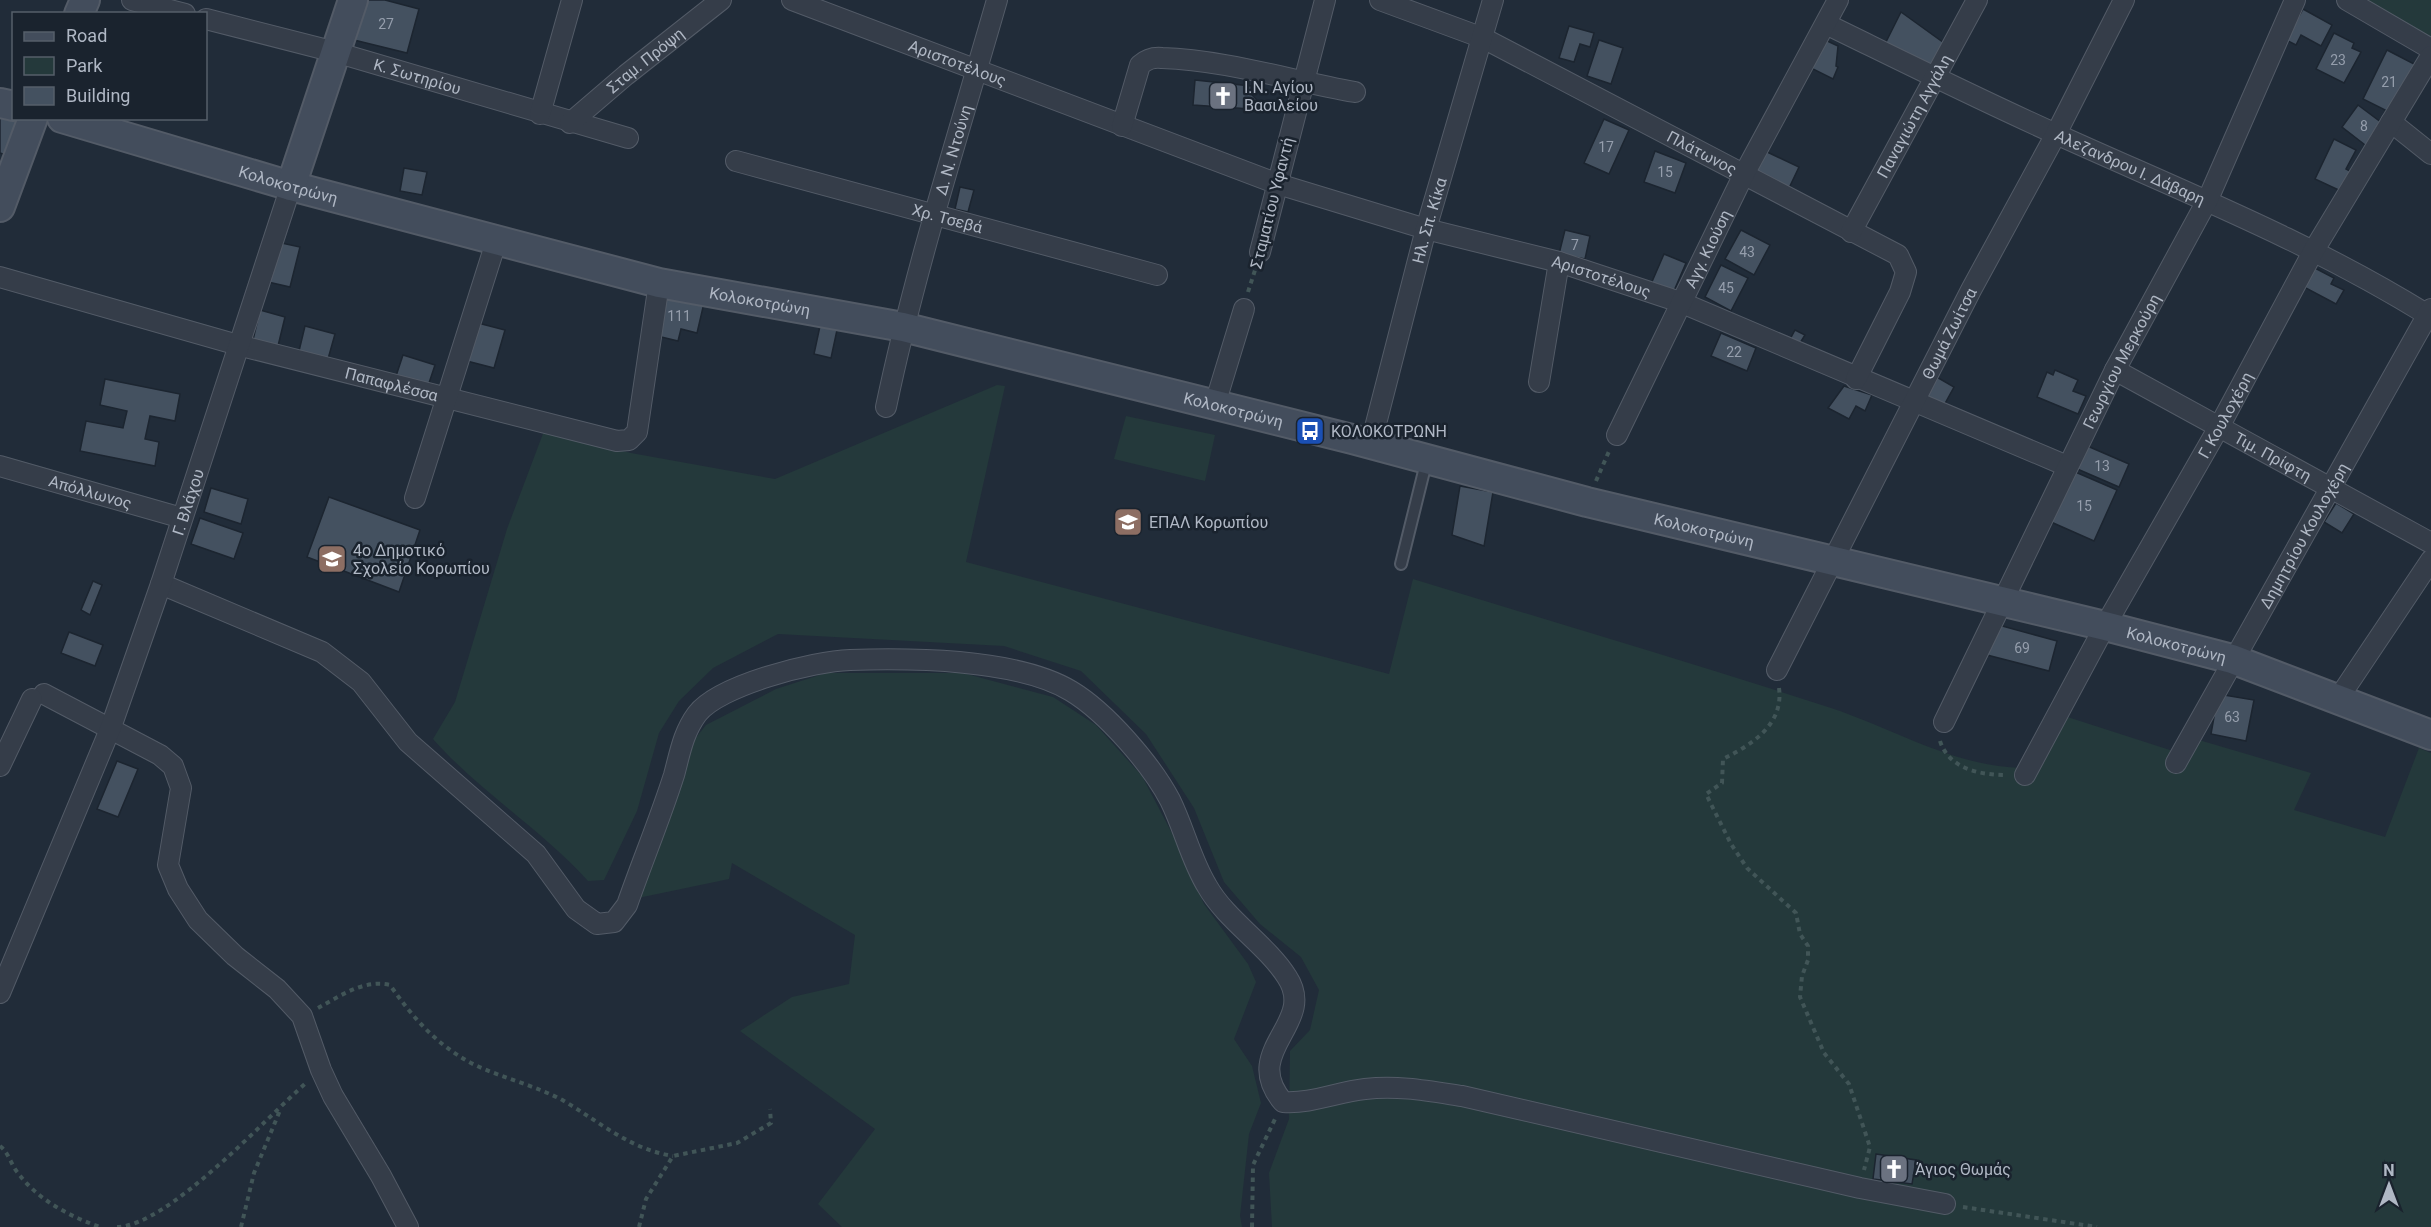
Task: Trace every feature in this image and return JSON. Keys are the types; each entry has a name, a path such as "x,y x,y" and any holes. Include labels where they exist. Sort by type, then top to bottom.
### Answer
{"street":[{"path":"132,0 177,12"},
{"name":"Γ. Βλάχου","path":"0,993 111,727 161,584 353,0"},
{"path":"540,114 572,0"},
{"name":"Σταμ. Πρόψη","path":"570,123 626,75 721,0"},
{"name":"Αριστοτέλους","path":"792,0 977,68 1122,126 1278,184 1426,229 1559,262 1680,302 1856,379 2067,465"},
{"name":"Δ. Ν. Ντούνη","path":"886,407 903,327 933,214 997,0"},
{"name":"Σταματίου Υφαντή","path":"1260,252 1325,0"},
{"name":"Πλάτωνος","path":"1380,0 1483,38 1743,176 1898,255 1906,272 1900,292 1856,379"},
{"name":"Ηλ. Σπ. Κίκα","path":"1371,443 1426,229 1483,38 1492,0"},
{"name":"Αγγ. Κιούση","path":"1617,435 1743,176 1838,0"},
{"name":"Παναγιώτη Αγγάλη","path":"1851,232 1977,0"},
{"name":"Θωμά Ζωίτσα","path":"1777,670 1971,290 2056,134 2124,0"},
{"name":"Γεωργίου Μερκούρη","path":"1944,722 2115,370 2208,200 2295,0"},
{"path":"2347,0 2431,49"},
{"name":"Κ. Σωτηρίου","path":"207,19 335,52 570,123 628,138"},
{"name":"Αλεζανδρου Ι. Δάβαρη","path":"1826,24 2056,134 2208,200 2314,250 2430,314"},
{"name":"Γ. Κουλοχέρη","path":"2025,775 2314,250 2431,56"},
{"path":"1122,126 1140,64 1147,59 1161,57 1226,67 1355,92"},
{"path":"0,207 32,120"},
{"name":"Κολοκοτρώνη","path":"69,120 291,186 496,242 659,283 903,327 1371,443 1587,502 2105,626 2232,659 2431,735"},
{"path":"2391,122 2431,154"},
{"name":"Χρ. Τσεβά","path":"736,161 1157,275"},
{"path":"415,498 496,242"},
{"path":"1539,382 1559,262"},
{"name":"Παπαφλέσσα","path":"0,277 238,345 447,396 617,441 629,440 637,432 659,283"},
{"path":"1215,404 1244,309"},
{"name":"Δημητρίου Κουλοχέρη","path":"2176,763 2232,659 2430,314"},
{"name":"Τιμ. Πρίφτη","path":"2115,370 2330,490 2431,543"},
{"name":"Απόλλωνος","path":"0,466 182,518"},
{"path":"2338,699 2431,560"},
{"path":"161,584 322,652 353,676 408,742 536,854 576,909 597,924 614,922 627,904 674,774 681,743 699,712 719,698 776,672 830,660 885,659 949,662 1030,674 1071,691 1111,724 1138,753 1169,799 1207,887 1288,977 1294,1010 1269,1060 1268,1072 1271,1089 1283,1102 1313,1101 1362,1089 1397,1086 1419,1089 1462,1096 1860,1188 1945,1204"},
{"path":"0,766 38,697 111,727 160,755 173,766 181,788 168,865 178,889 206,927 235,956 278,989 302,1016 321,1071 408,1227"}],"lane":[{"path":"1401,564 1427,459"}],"path":[{"name":"Σταματίου Υφαντή","path":"1244,309 1260,252"},
{"path":"1587,502 1617,435"},
{"path":"1777,670 1780,695 1776,718 1764,734 1723,759 1722,783 1706,794 1731,844 1747,868 1796,913 1800,934 1809,946 1800,997 1804,1011 1824,1053 1849,1084 1868,1138 1870,1147 1860,1188"},
{"path":"1944,722 1940,739 1944,753 1959,766 1997,775 2025,775"},
{"path":"302,1016 361,986 379,982 390,985 413,1018 438,1042 472,1063 562,1100 635,1146 673,1156 737,1143 771,1123 770,1109"},
{"path":"117,1227 129,1227 177,1199 225,1161 321,1071"},
{"path":"1252,1227 1253,1165 1283,1102"},
{"path":"241,1227 254,1173 281,1107"},
{"path":"0,1146 18,1173 38,1193 68,1216 100,1227"},
{"path":"639,1227 646,1199 673,1156"},
{"path":"1945,1204 2097,1227"}],"green space":[{"path":"2347,0 2431,0 2431,49"},
{"path":"997,385 1005,386 966,562 1389,674 1413,579 1779,691 1831,708 1971,761 2021,768 2052,712 2173,751 2182,735 2311,773 2294,810 2385,837 2419,748 2431,753 2431,1227 1272,1227 1269,1173 1289,1119 1290,1051 1310,1030 1319,990 1301,957 1260,924 1224,882 1194,808 1146,734 1081,671 1004,646 778,634 713,668 679,701 659,733 637,811 604,880 588,881 551,844 470,776 433,739 455,702 507,529 544,431 631,453 775,479"},
{"path":"1126,416 1215,435 1205,481 1114,459"},
{"path":"826,673 963,673 1053,697 1096,725 1142,776 1175,839 1204,904 1248,964 1256,982 1234,1039 1252,1066 1261,1103 1249,1134 1240,1216 1242,1227 842,1227 818,1204 875,1129 740,1031 792,997 849,984 855,935 732,863 729,879 638,898 691,744 706,725 776,689"}],"building":[{"path":"364,0 385,0 419,9 407,53 354,40"},
{"path":"2303,9 2332,25 2321,46 2301,35 2296,45 2286,40"},
{"path":"1901,12 1944,43 1931,69 1883,48"},
{"path":"1569,26 1594,33 1590,47 1580,44 1574,62 1559,58"},
{"path":"2334,33 2354,43 2352,48 2361,52 2344,83 2316,69"},
{"path":"1821,38 1838,46 1836,66 1838,67 1833,79 1807,66"},
{"path":"1599,40 1623,48 1611,84 1587,76"},
{"path":"2387,50 2416,65 2391,113 2363,99"},
{"name":"Ι.Ν. Αγίου Βασιλείου","path":"1195,80 1251,86 1251,94 1256,99 1256,105 1251,109 1193,105"},
{"path":"2358,105 2386,126 2369,148 2342,127"},
{"path":"0,116 24,122 11,157 0,153"},
{"path":"1604,119 1629,130 1609,174 1584,163"},
{"path":"2334,139 2356,150 2346,169 2355,174 2345,193 2315,179"},
{"path":"1655,151 1686,163 1675,193 1644,182"},
{"path":"1765,151 1799,167 1789,188 1755,171"},
{"path":"404,168 427,172 422,195 400,191"},
{"path":"960,187 974,190 968,212 955,209"},
{"path":"1565,230 1590,236 1585,259 1559,254"},
{"path":"1741,230 1770,245 1754,275 1725,259"},
{"path":"277,242 300,247 290,287 268,282"},
{"path":"1664,254 1686,263 1673,293 1651,284"},
{"path":"1721,265 1748,278 1731,311 1705,297"},
{"path":"2313,267 2334,278 2331,284 2344,290 2336,304 2302,286"},
{"path":"661,294 704,303 697,333 681,329 678,341 653,335"},
{"path":"260,310 285,317 278,346 253,340"},
{"path":"474,322 505,330 494,368 463,360"},
{"path":"305,326 335,334 328,359 299,351"},
{"path":"820,326 837,330 831,358 814,354"},
{"path":"1795,330 1805,335 1797,348 1788,343"},
{"path":"1721,333 1756,348 1747,371 1711,356"},
{"path":"403,355 435,365 428,386 396,376"},
{"path":"2055,370 2078,380 2073,391 2086,396 2078,414 2037,397 2047,372 2053,375"},
{"path":"1935,376 1954,387 1943,407 1924,397"},
{"path":"105,379 180,394 175,421 150,416 145,439 159,442 155,466 80,451 86,421 123,428 127,411 100,405"},
{"path":"1844,386 1872,395 1865,411 1856,406 1849,419 1828,408"},
{"path":"2085,445 2129,464 2119,487 2075,468"},
{"path":"2073,471 2117,490 2094,541 2051,522"},
{"path":"1460,486 1493,492 1484,546 1452,535"},
{"path":"211,488 248,499 241,524 204,512"},
{"path":"329,497 420,530 399,592 307,557"},
{"path":"2336,503 2354,514 2342,533 2324,522"},
{"path":"200,518 243,533 234,559 191,544"},
{"path":"93,581 102,585 90,615 81,610"},
{"path":"1995,624 2057,641 2049,671 1987,655"},
{"path":"69,632 103,645 95,666 61,653"},
{"path":"2218,694 2254,700 2246,741 2211,734"},
{"path":"117,761 138,769 118,817 97,809"},
{"name":"Άγιος Θωμάς","path":"1876,1154 1916,1160 1912,1184 1873,1179"}],"place":[{"name":"Ι.Ν. Αγίου Βασιλείου","path":"1223,96"},
{"name":"ΚΟΛΟΚΟΤΡΩΝΗ","path":"1310,431"},
{"name":"ΕΠΑΛ Κορωπίου","path":"1128,522"},
{"name":"4ο Δημοτικό Σχολείο Κορωπίου","path":"332,559"},
{"name":"Άγιος Θωμάς","path":"1894,1169"}]}
